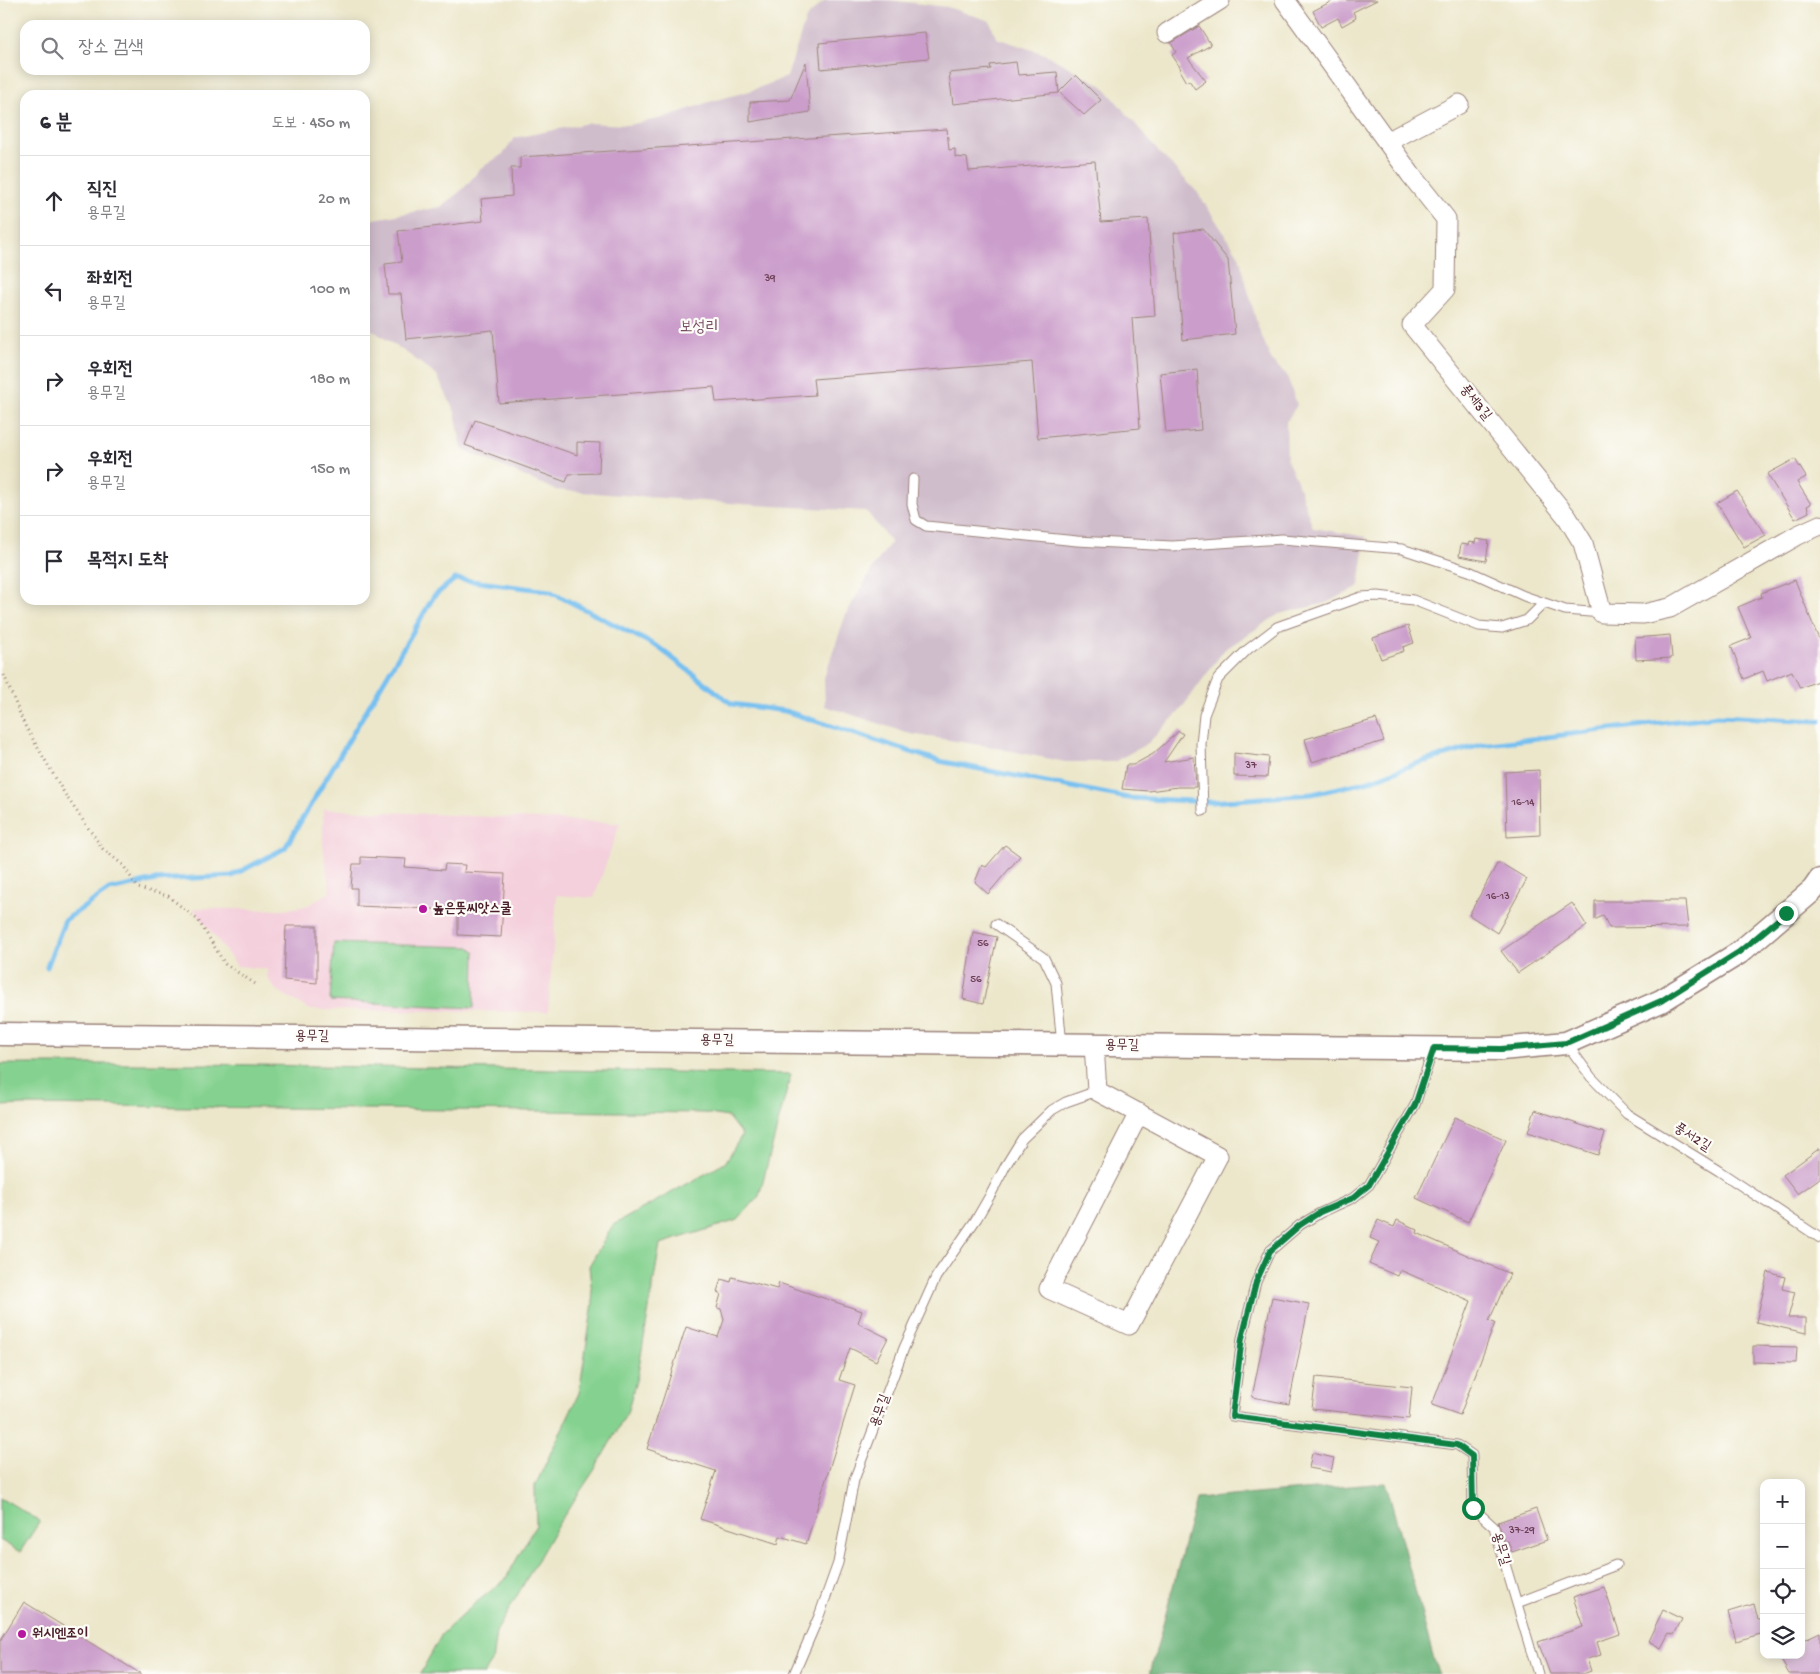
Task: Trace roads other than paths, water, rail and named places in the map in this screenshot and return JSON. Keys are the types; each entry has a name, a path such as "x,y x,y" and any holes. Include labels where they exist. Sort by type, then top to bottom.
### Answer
{"street":[{"path":"1167,33 1220,0"},
{"name":"풍세3길","path":"1285,0 1387,142 1446,219 1445,289 1412,325 1567,517 1583,543 1602,613"},
{"path":"1387,142 1459,104"},
{"path":"1602,613 1643,614 1670,608 1798,535 1820,525"},
{"name":"용무길","path":"0,1034 1501,1049 1566,1043 1661,1001 1739,952 1813,890 1820,880"},
{"path":"1094,1045 1097,1091 1138,1113 1218,1156 1129,1325 1049,1289 1138,1113"}],"lane":[{"path":"913,478 912,504 916,520 926,526 1077,541 1172,546 1282,539 1402,549 1469,571 1544,603 1566,610 1602,613"},
{"path":"1202,809 1200,744 1204,715 1218,679 1247,650 1276,626 1361,597 1378,596 1413,600 1479,626 1502,628 1527,620 1544,603"},
{"path":"996,924 1044,958 1056,983 1062,1045"},
{"name":"풍서2길","path":"1566,1043 1591,1077 1628,1114 1820,1238"},
{"name":"용무길","path":"1434,1048 1415,1105 1369,1185 1353,1198 1320,1212 1300,1225 1270,1251 1256,1282 1242,1338 1232,1416 1457,1445 1472,1456 1473,1508 1494,1527 1538,1674"},
{"name":"용무길","path":"794,1674 819,1616 838,1563 854,1480 904,1348 936,1277 976,1218 1022,1139 1052,1110 1066,1102 1097,1091"},
{"path":"1517,1603 1616,1564"}],"waterway":[{"path":"47,967 65,920 109,890 156,880 232,876 285,848 434,596 455,579 549,591 658,647 732,704 785,711 939,761 1128,798 1212,802 1312,794 1366,782 1418,763 1481,745 1718,716 1820,721"}],"place":[{"name":"높은뜻씨앗스쿨","path":"423,909"},
{"name":"워시엔조이","path":"22,1634"}],"district":[{"name":"보성리","path":"699,328"}]}
